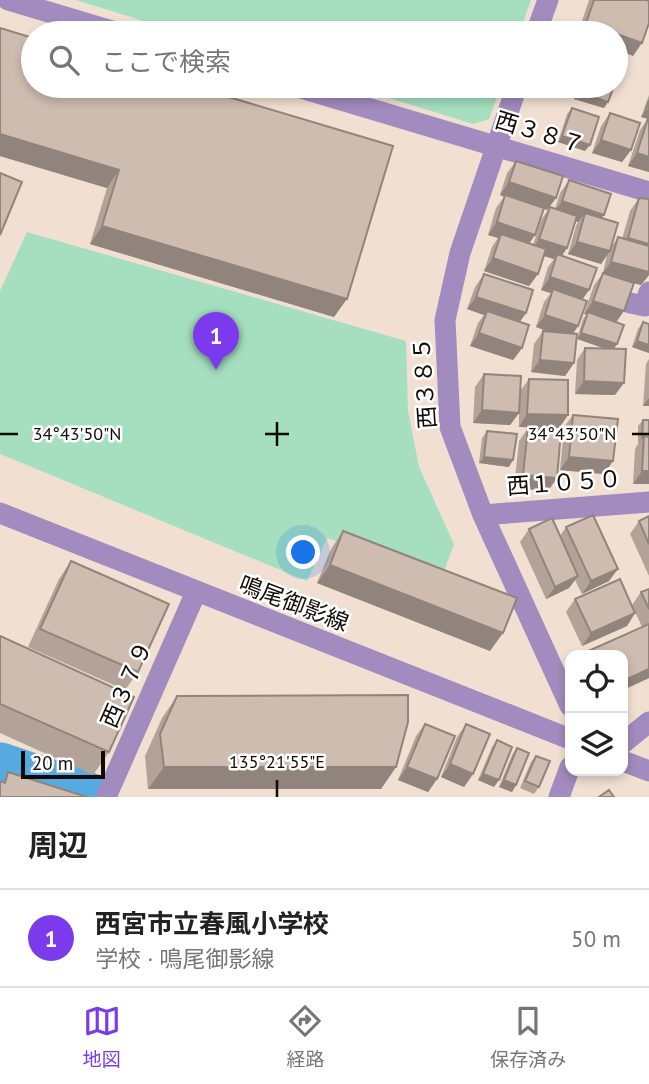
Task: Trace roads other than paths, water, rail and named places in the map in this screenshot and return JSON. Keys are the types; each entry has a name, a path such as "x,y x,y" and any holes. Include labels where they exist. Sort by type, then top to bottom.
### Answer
{"street":[{"path":"8,0 79,21"},
{"path":"540,21 548,0"},
{"name":"西３８７","path":"334,98 649,192"},
{"name":"西３８５","path":"513,98 460,253 445,320 450,427 483,515 565,695"},
{"path":"630,303 645,306 649,292"},
{"name":"西１０５０","path":"483,515 649,502"},
{"name":"鳴尾御影線","path":"0,513 565,737"},
{"name":"西３７９","path":"107,793 195,592"},
{"path":"628,739 649,722"},
{"path":"628,763 649,771"},
{"path":"559,797 567,776"}],"waterway":[{"path":"0,768 86,797"}],"place":[{"name":"西宮市立春風小学校","path":"216,370"}]}
